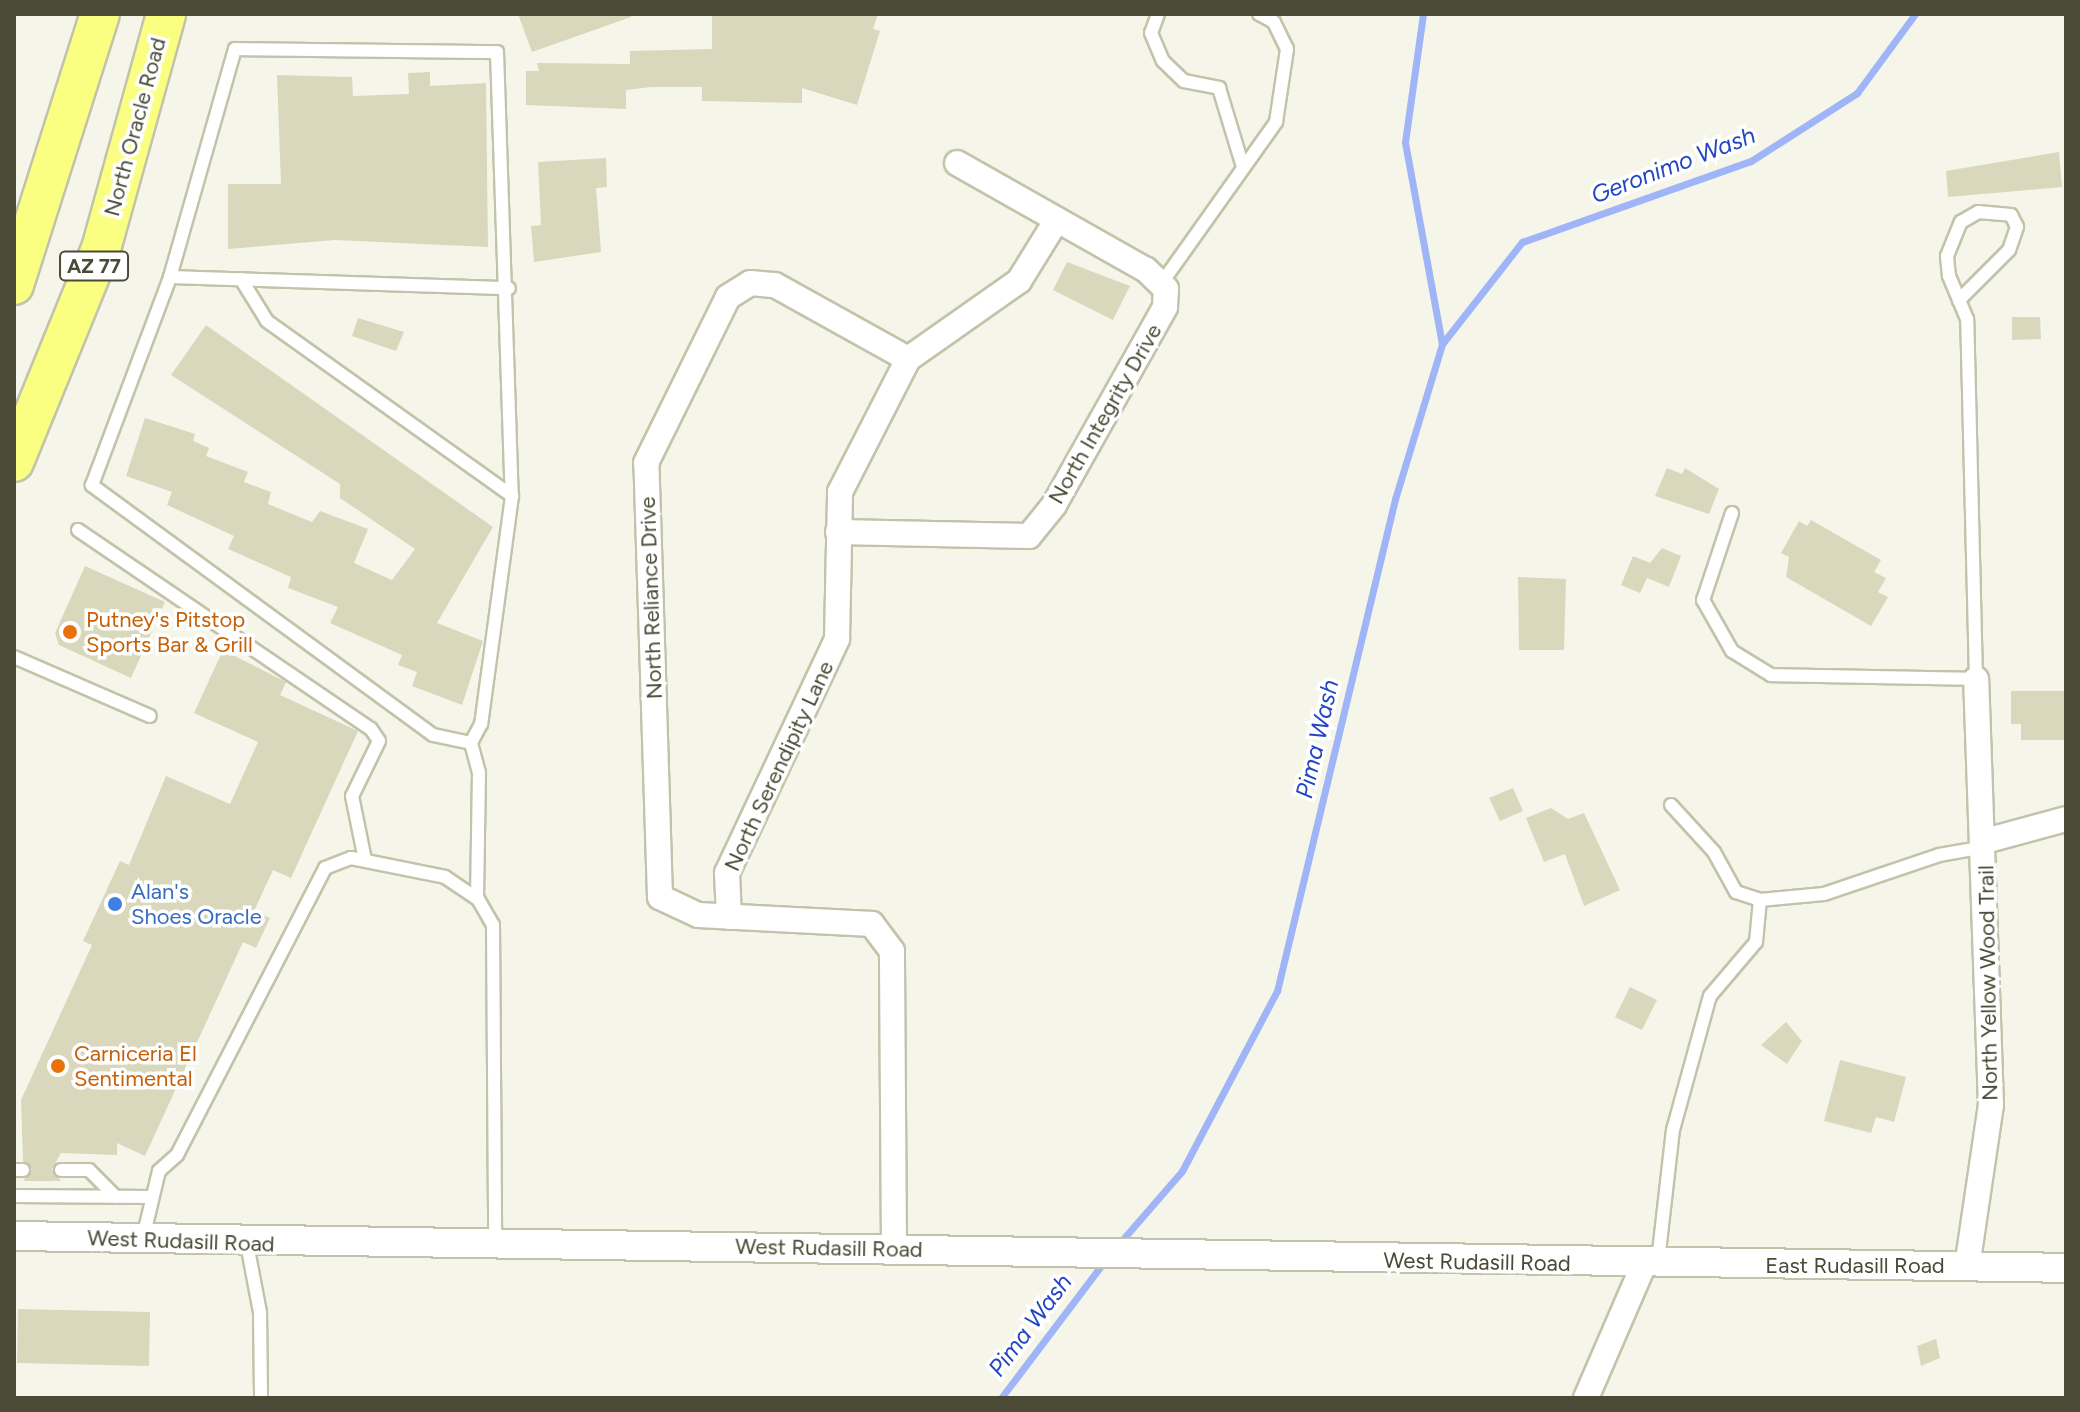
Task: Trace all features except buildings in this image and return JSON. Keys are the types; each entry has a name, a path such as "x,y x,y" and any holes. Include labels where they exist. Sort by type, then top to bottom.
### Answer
{"highway":[{"name":"AZ 77","path":"14,285 35,205 100,14"},
{"name":"North Oracle Road","path":"14,462 101,249 166,14"}],"street":[{"path":"957,163 1161,284"},
{"name":"North Serendipity Lane","path":"729,917 727,873 837,639 840,492 908,359 1019,281 1056,221"},
{"name":"North Reliance Drive","path":"729,917 698,915 660,897 646,463 728,297 750,283 775,285 908,359"},
{"name":"North Integrity Drive","path":"838,532 1029,536 1054,505 1165,307 1161,284"},
{"name":"North Yellow Wood Trail","path":"1967,1267 1991,1105 1985,844 1976,679"},
{"path":"1985,844 2066,819"},
{"path":"729,917 872,924 892,951 894,1248"},
{"name":"West Rudasill Road","path":"14,1236 143,1238 247,1244 894,1248 1651,1264"},
{"path":"1586,1398 1651,1264"},
{"name":"East Rudasill Road","path":"1651,1264 2066,1268"}],"lane":[{"path":"1158,14 1151,33 1163,61 1184,81 1219,88 1243,167"},
{"path":"1161,284 1276,122 1274,99 1288,73 1287,49 1274,22 1259,14"},
{"path":"471,743 433,735 92,485 170,277 235,49 497,52 509,288 512,496 481,724 471,743 479,772 477,898"},
{"path":"1732,513 1703,600 1732,651 1771,675 1976,679 1967,319 1959,300 1947,256 1961,222 1978,212 2011,215 2017,227 2009,250 1959,300"},
{"path":"170,277 509,288"},
{"path":"241,279 267,321 512,496"},
{"path":"78,530 371,729 379,741 352,796 365,860"},
{"path":"14,657 150,716"},
{"path":"1671,805 1714,852 1736,892 1760,900 1824,894 1939,855 1985,844"},
{"path":"143,1238 159,1171 177,1155 325,868 365,860 445,877 477,898 493,925 495,1244"},
{"path":"1651,1264 1673,1130 1710,996 1756,942 1760,900"},
{"path":"61,1170 89,1170 116,1197"},
{"path":"14,1196 152,1197"},
{"path":"247,1244 260,1312 261,1398"}],"waterway":[{"name":"Pima Wash","path":"1117,1246 1182,1171 1277,991 1395,499 1442,344 1405,142 1423,14"},
{"name":"Geronimo Wash","path":"1442,344 1522,242 1751,161 1857,93 1915,14"},
{"name":"Pima Wash","path":"1001,1398 1104,1262"}],"place":[{"name":"Putney's Pitstop Sports Bar & Grill","path":"70,632"},
{"name":"Alan's Shoes Oracle","path":"115,904"},
{"name":"Carniceria El Sentimental","path":"58,1066"}]}
